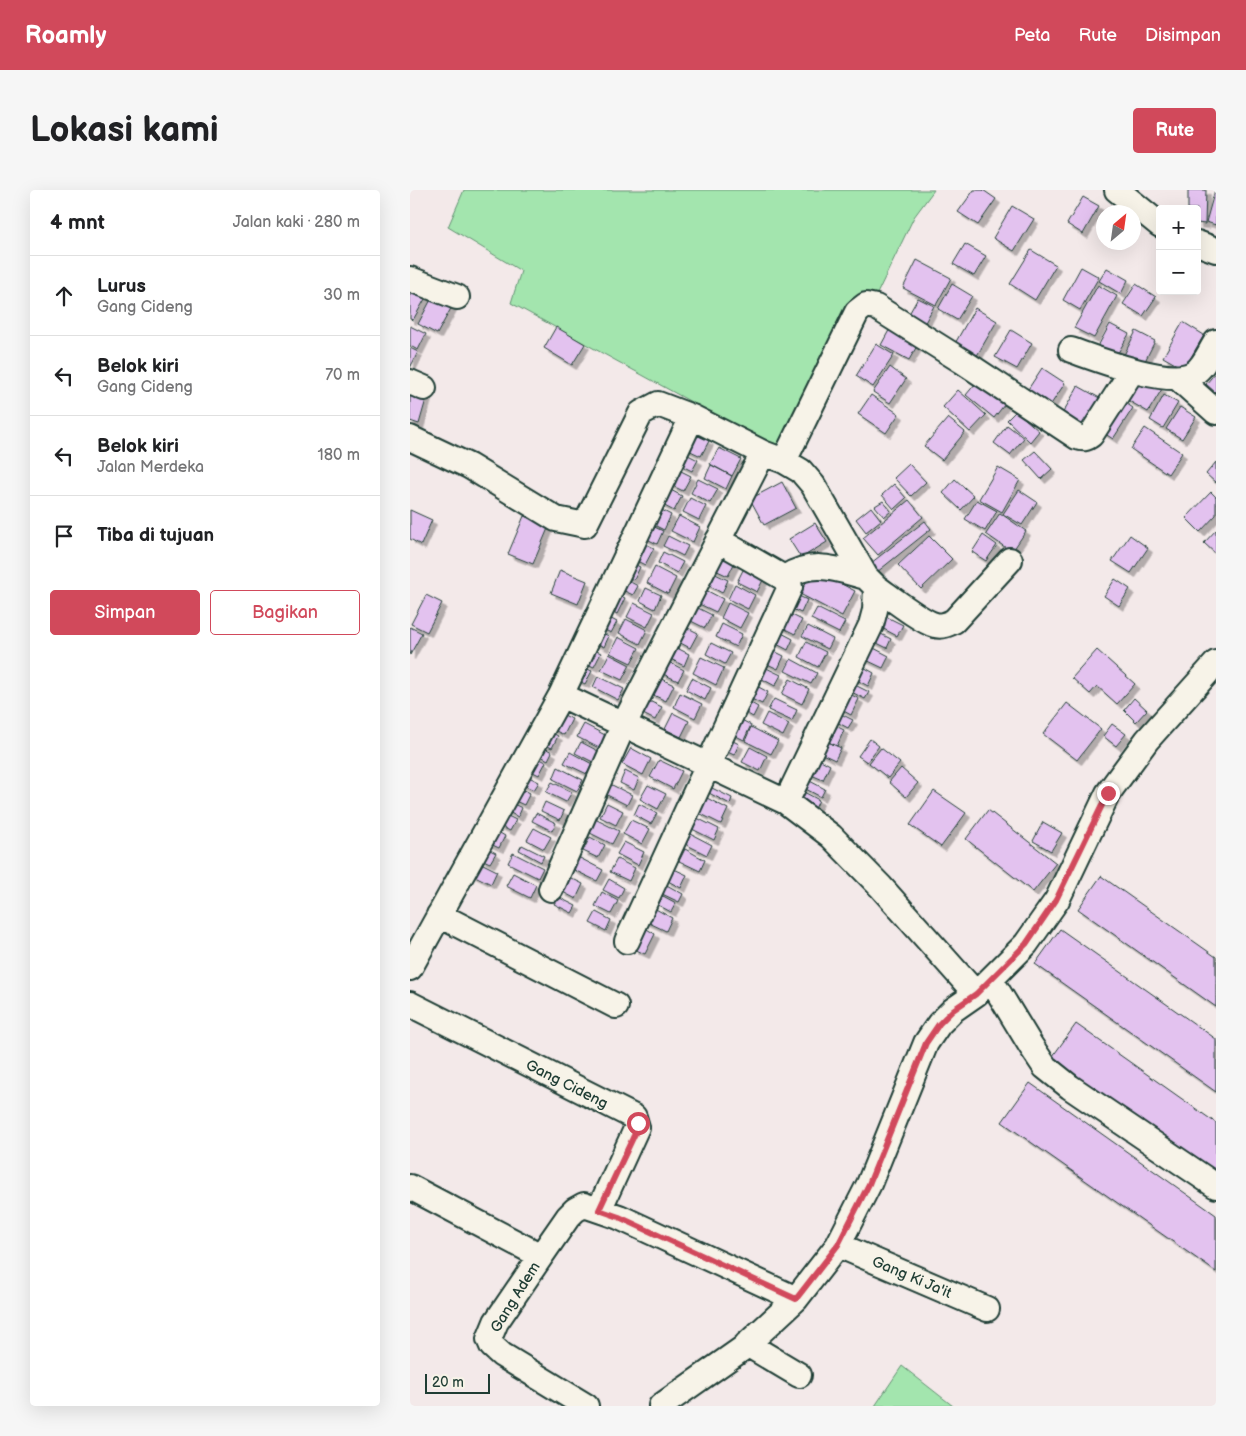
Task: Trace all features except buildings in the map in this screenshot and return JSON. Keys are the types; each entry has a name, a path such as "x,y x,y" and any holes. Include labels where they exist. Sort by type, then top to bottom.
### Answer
{"street":[{"path":"1117,190 1156,222"},
{"path":"1201,244 1216,250"},
{"path":"410,279 457,297"},
{"path":"551,889 624,724 718,540 773,457 857,312 866,305 876,307 962,361 1076,437 1087,438 1091,435 1132,371"},
{"path":"1071,350 1132,371 1178,378 1196,372 1216,342"},
{"path":"1178,378 1216,412"},
{"path":"410,438 469,466 556,519 585,526 641,413 658,404 692,417 801,471 814,485 871,582 875,610 871,624 786,802"},
{"path":"410,968 561,695 692,417"},
{"path":"627,941 790,587 788,581 784,578 718,540"},
{"path":"784,578 795,571 821,566 871,582 927,622 937,626 954,621 1010,560"},
{"path":"672,1403 747,1344 796,1299 838,1245 869,1184 926,1043 946,1017 984,987 1026,944 1056,900 1108,793 1146,740 1216,663"},
{"path":"561,695 786,802 831,836 881,888 984,987 1031,1046 1045,1067 1070,1087 1216,1186"},
{"path":"439,915 616,1006"},
{"name":"Gang Cideng","path":"410,1004 634,1117 638,1127 599,1210"},
{"path":"410,1187 541,1256 575,1210 584,1205 619,1217 796,1299"},
{"name":"Gang Ki Ja'it","path":"838,1245 987,1308"},
{"name":"Gang Adem","path":"541,1256 496,1322 489,1339 492,1346 502,1355 586,1406"},
{"path":"747,1344 799,1375"}],"green space":[{"path":"464,190 934,190 914,217 797,460 511,303 521,271 448,227"},
{"path":"902,1366 953,1406 875,1406"}],"route":[{"path":"638,1123 638,1127 599,1210 619,1217 796,1299 838,1245 869,1184 926,1043 939,1024 953,1010 976,994 1026,944 1056,900 1108,793"}]}
